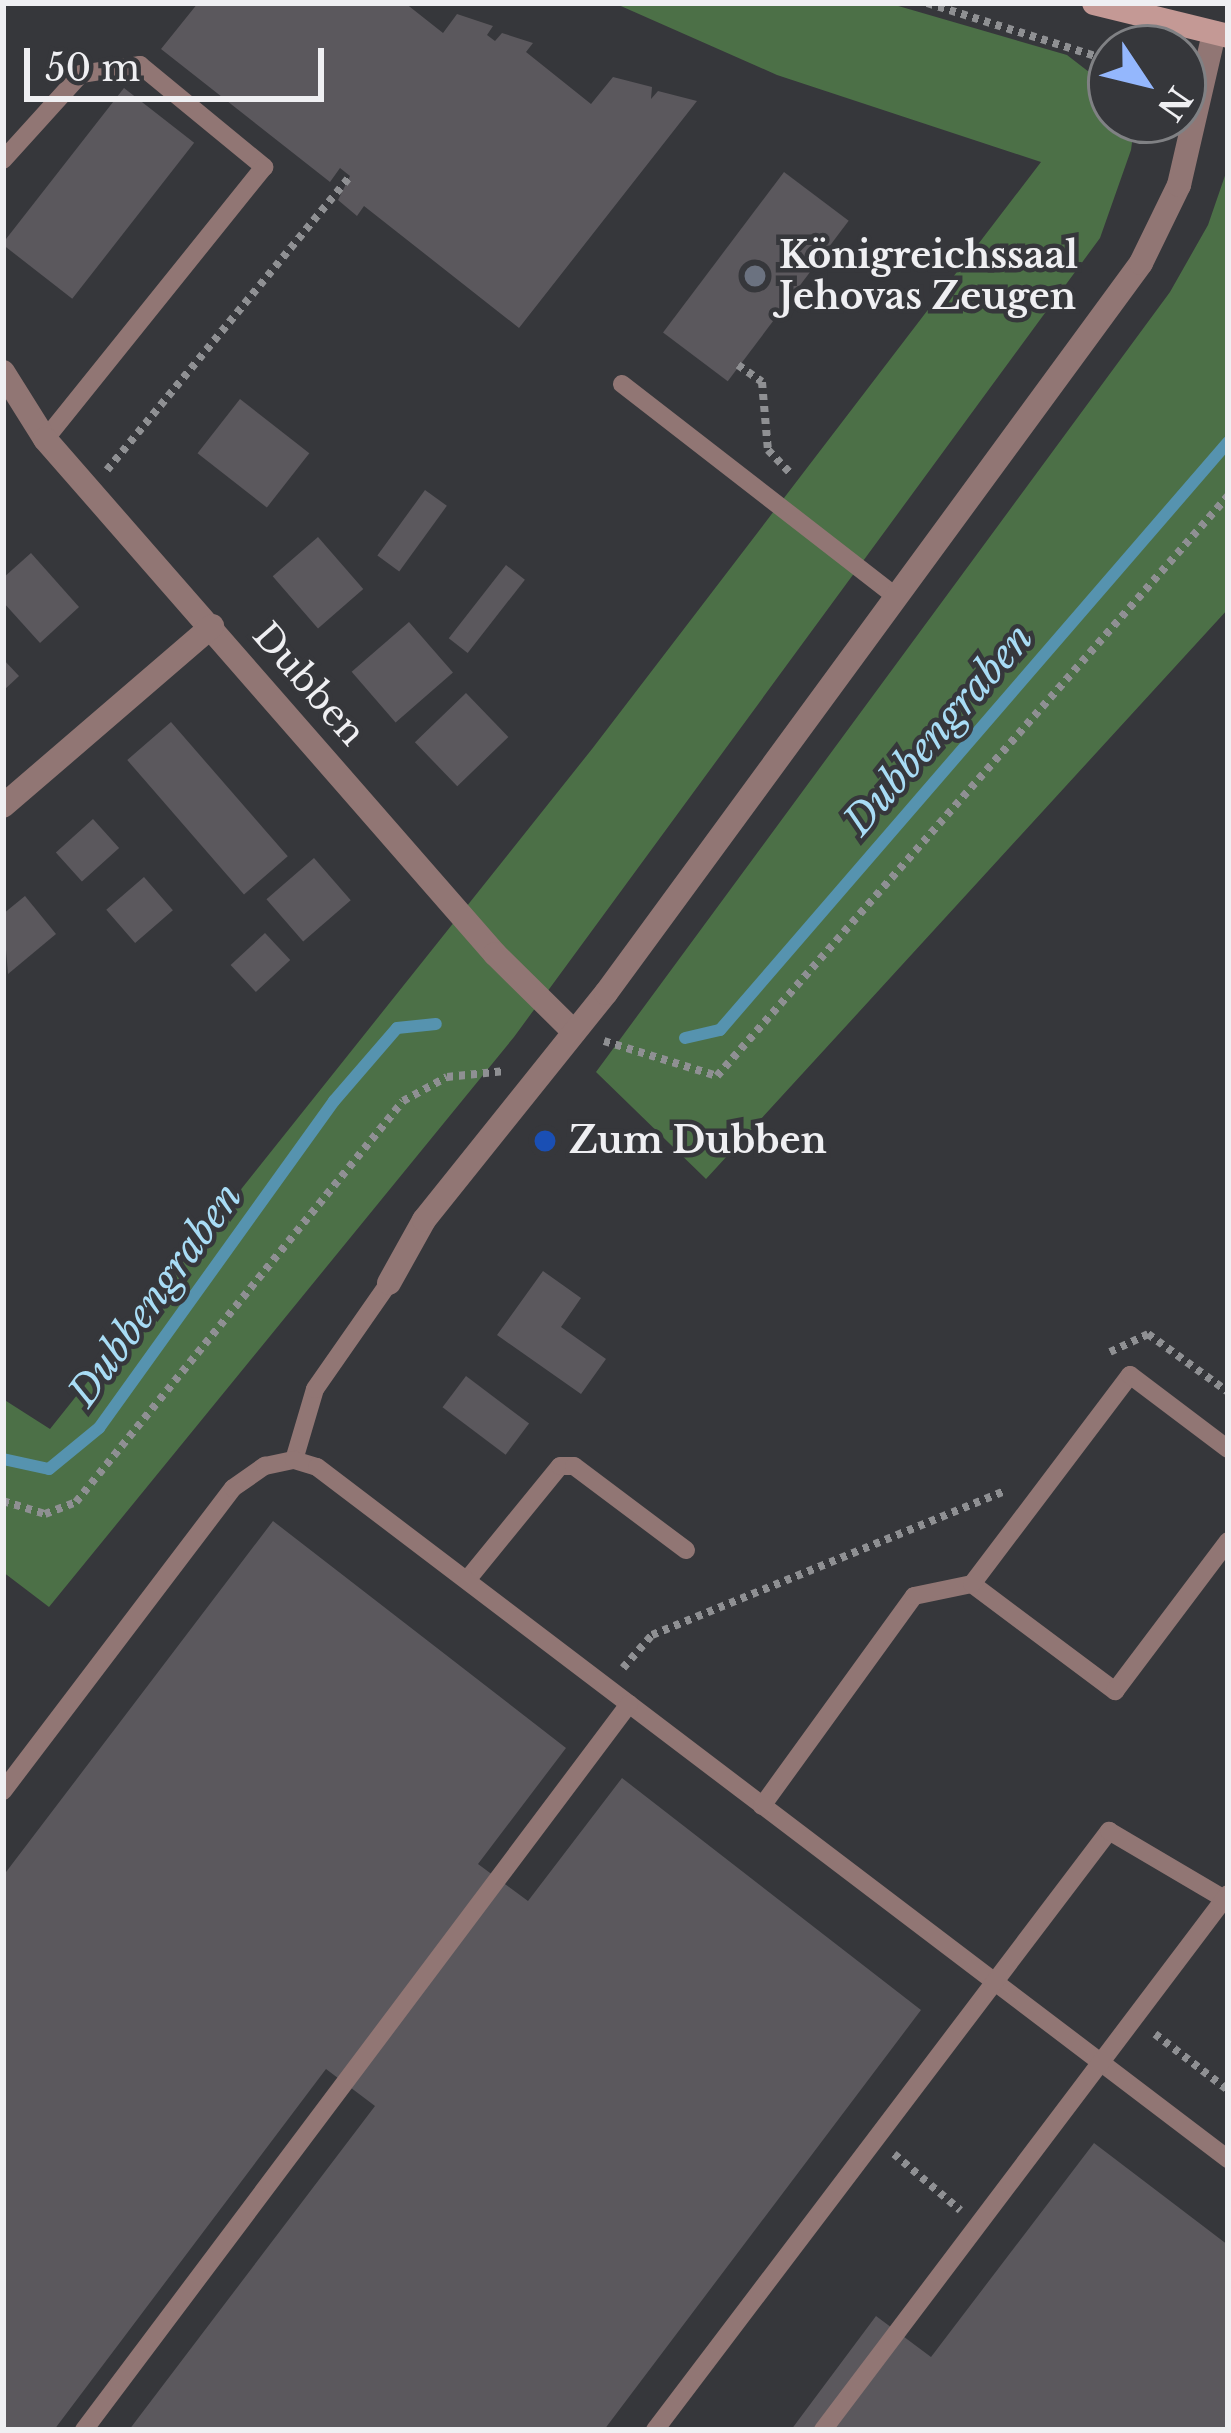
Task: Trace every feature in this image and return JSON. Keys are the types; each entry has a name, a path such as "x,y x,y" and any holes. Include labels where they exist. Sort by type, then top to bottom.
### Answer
{"main road":[{"path":"1094,3 1221,34"}],"street":[{"path":"389,1283 424,1220 574,1032 897,597 1158,234 1185,163 1221,34"},
{"name":"Dubben","path":"3,372 45,439 495,954 574,1032"},
{"path":"3,806 212,626"}],"lane":[{"path":"3,160 81,74 140,64 263,167 45,439"},
{"path":"622,384 897,597"},
{"path":"294,1460 315,1389 389,1283"},
{"path":"762,1806 914,1596 972,1584 1130,1375 1228,1449"},
{"path":"3,1790 233,1488 266,1466 294,1460 317,1467 1228,2159"},
{"path":"467,1580 560,1466 574,1466 686,1550"},
{"path":"972,1584 1115,1691 1228,1541"},
{"path":"84,2430 629,1704"},
{"path":"655,2430 1109,1831 1227,1898 823,2430"}],"path":[{"path":"927,3 1087,53"},
{"path":"86,485 116,464 350,176"},
{"path":"739,365 762,382 768,450"},
{"path":"574,1032 717,1076 1228,496"},
{"path":"3,1501 45,1514 76,1502 105,1474 403,1101 424,1085 467,1073 542,1071"},
{"path":"1102,1362 1117,1343 1148,1334 1228,1392"},
{"path":"607,1688 652,1635 1001,1494 1016,1475"},
{"path":"1134,2018 1228,2090"},
{"path":"880,2132 900,2164 980,2222"}],"green space":[{"path":"614,3 888,3 1067,55 1087,70 1087,144 1132,144 1131,150 1100,238 514,1037 49,1607 3,1572 3,1399 50,1429 592,749 1041,162 777,75"},
{"path":"1228,167 1228,609 706,1179 596,1072 1170,292 1208,225"}],"building":[{"path":"198,3 405,3 443,33 457,14 493,26 487,35 495,41 502,33 533,43 526,52 591,104 613,77 652,87 651,99 658,91 697,101 519,328 364,206 357,216 338,200 350,176 340,168 330,182 161,49"},
{"path":"124,88 194,143 72,299 3,243"},
{"name":"Königreichssaal Jehovas Zeugen","path":"784,172 849,221 728,381 663,333"},
{"path":"240,399 309,453 267,508 198,453"},
{"path":"425,490 447,506 399,571 377,556"},
{"path":"318,537 363,589 318,628 273,576"},
{"path":"31,553 79,607 40,643 3,602 3,578"},
{"path":"506,565 525,580 468,653 449,638"},
{"path":"409,622 453,673 396,722 352,672"},
{"path":"3,659 19,676 3,691"},
{"path":"466,693 508,737 457,786 415,742"},
{"path":"171,722 288,856 244,894 127,760"},
{"path":"93,819 119,848 82,881 56,852"},
{"path":"314,858 351,900 303,942 266,899"},
{"path":"144,877 173,910 135,943 106,910"},
{"path":"25,896 56,934 8,974 3,914"},
{"path":"265,933 290,960 256,992 231,965"},
{"path":"543,1271 581,1298 561,1327 606,1359 581,1394 497,1335"},
{"path":"466,1376 529,1424 506,1455 443,1407"},
{"path":"273,1521 566,1748 478,1864 528,1901 622,1778 921,2010 604,2430 129,2430 375,2106 326,2069 54,2430 3,2430 3,1876"},
{"path":"1094,2143 1228,2245 1228,2430 791,2430 876,2316 931,2357"}],"waterway":[{"name":"Dubbengraben","path":"685,1038 720,1030 1228,442"},
{"name":"Dubbengraben","path":"3,1459 49,1469 99,1428 334,1101 397,1028 436,1024"}],"place":[{"name":"Königreichssaal Jehovas Zeugen","path":"755,276"},
{"name":"Zum Dubben","path":"545,1141"}]}
